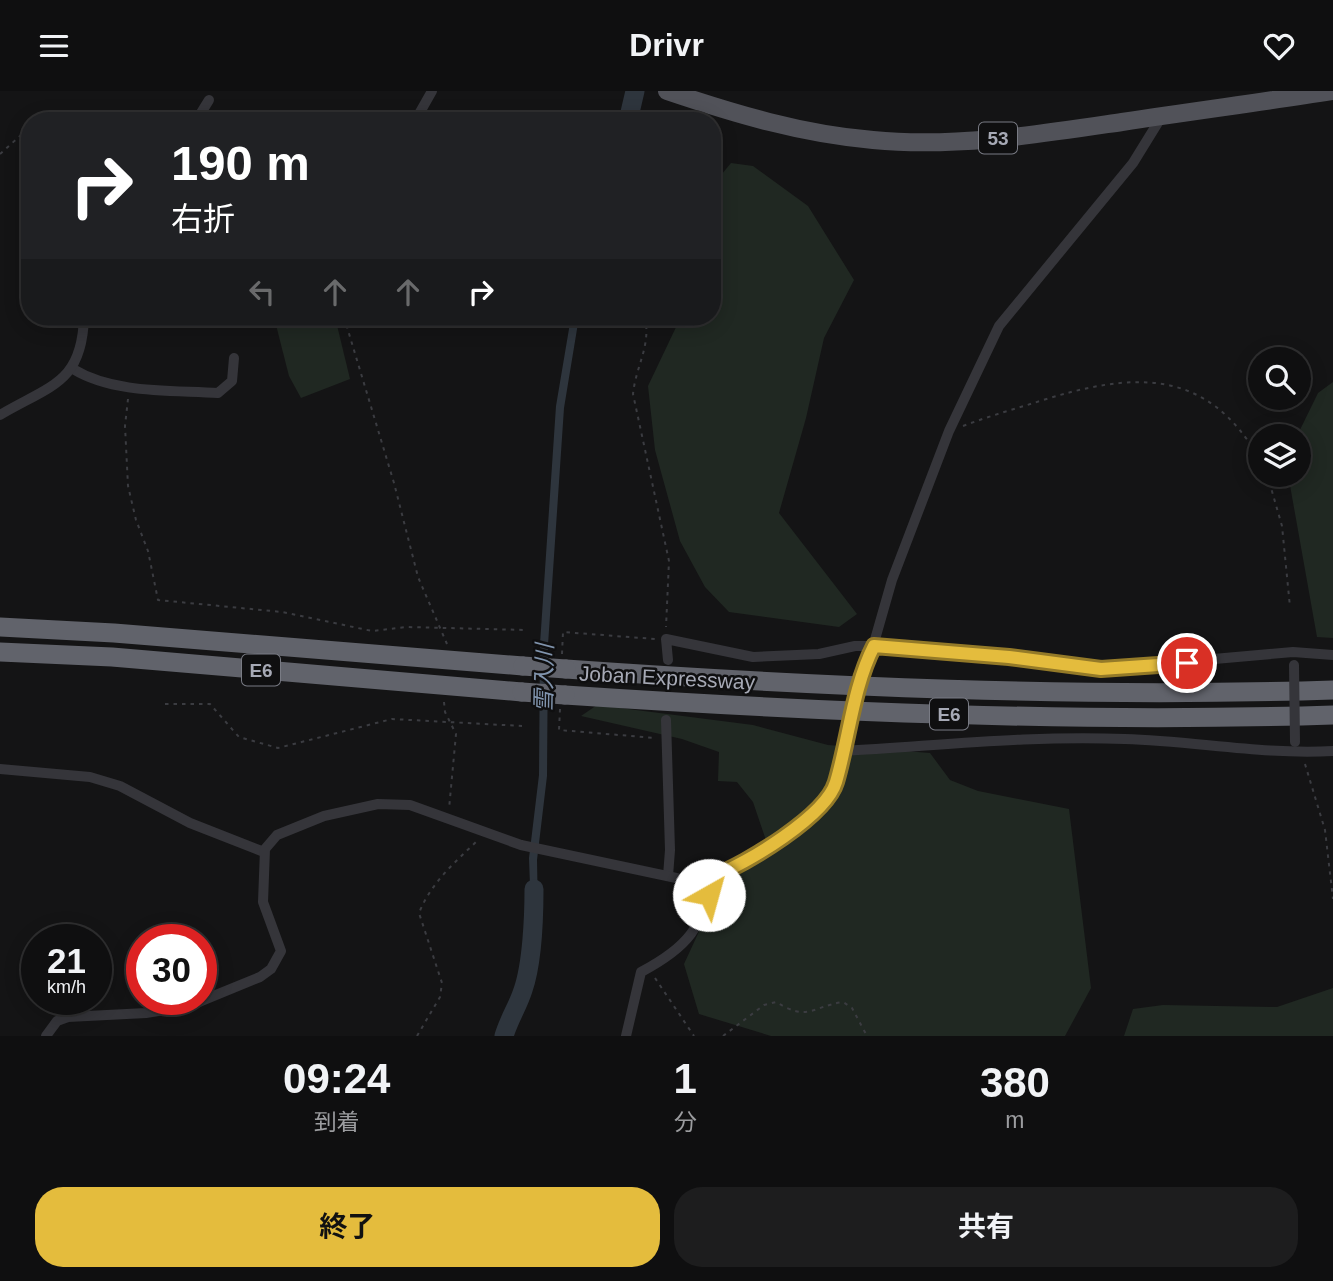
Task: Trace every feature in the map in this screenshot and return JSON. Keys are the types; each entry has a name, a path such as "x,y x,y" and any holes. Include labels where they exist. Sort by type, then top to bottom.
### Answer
{"highway":[{"name":"Joban Expressway","path":"0,625 697,678 1066,692 1333,690"},
{"name":"Joban Expressway","path":"0,652 112,657 522,692 720,705 1053,716 1333,715"}],"main road":[{"name":"53","path":"667,91 737,114 797,129 876,141 988,140 1333,92"}],"street":[{"path":"420,112 432,91"},
{"path":"202,112 209,100"},
{"path":"46,1036 57,1021 68,1017 146,1013 189,1006 260,977 271,969 281,951 263,902 264,852 278,835 324,817 377,804 410,805 521,845 681,879 714,876 755,857 803,821 836,785 847,736 892,580 949,431 999,326 1133,163 1163,116"},
{"path":"0,415 61,380 74,369 80,354 83,326"},
{"path":"74,369 85,376 129,387 218,393 232,381 234,358"},
{"path":"668,660 666,639 753,657 819,654 855,646 872,651 1009,657 1101,669 1293,652 1333,655"},
{"path":"1293,652 1297,749"},
{"path":"666,720 670,850 668,876"},
{"path":"843,751 1053,739 1126,739 1333,751"},
{"path":"0,768 90,777 120,786 190,823 264,852"},
{"path":"626,1036 641,972 682,944 694,931 705,913 714,876"}],"path":[{"path":"0,153 21,135"},
{"path":"347,326 394,482 418,577 448,645"},
{"path":"647,326 649,336 634,377 633,394 669,561 666,639"},
{"path":"949,431 1083,387 1148,381 1191,391 1216,407 1248,439"},
{"path":"129,387 125,426 128,486 136,520 148,551 158,600 282,612 346,628 373,631 406,627 527,630"},
{"path":"1271,487 1282,526 1290,607"},
{"path":"444,701 444,712 456,734 448,820"},
{"path":"165,704 210,704 239,737 278,748 392,719 522,726"},
{"path":"1297,749 1325,830 1333,899"},
{"path":"417,1036 440,997 442,983 419,913 427,895 440,878 486,833"},
{"path":"649,968 694,1036"},
{"path":"723,1036 764,1005 776,1002 793,1012 805,1014 829,1004 843,1002 852,1008 867,1036"}],"shaded area":[{"path":"731,163 753,166 808,206 854,280 824,338 806,418 779,513 857,614 839,627 729,612 705,587 680,541 655,450 648,386 677,326 721,326 721,175"},
{"path":"276,326 337,326 350,379 301,398 289,376"},
{"path":"1333,382 1333,638 1317,637 1290,487 1311,487 1311,424 1303,424 1318,393"},
{"path":"597,705 753,725 828,745 930,753 950,780 978,791 1069,809 1091,988 1065,1036 771,1036 699,1014 684,964 721,884 771,855 753,802 737,782 718,781 719,752 682,739 581,716"},
{"path":"1333,988 1333,1036 1124,1036 1133,1009 1163,1005 1277,1007"}],"water":[{"path":"569,326 578,326 564,408 548,645 547,776 537,860 538,914 531,913 529,858 539,775 540,644 556,406"}],"waterway":[{"name":"雪入川","path":"630,112 635,91"},
{"name":"雪入川","path":"504,1036 521,996 529,967 534,889"}],"route":[{"path":"709,895 714,876 740,866 780,839 803,821 836,785 847,736 874,646 1009,657 1101,669 1187,663"}]}
